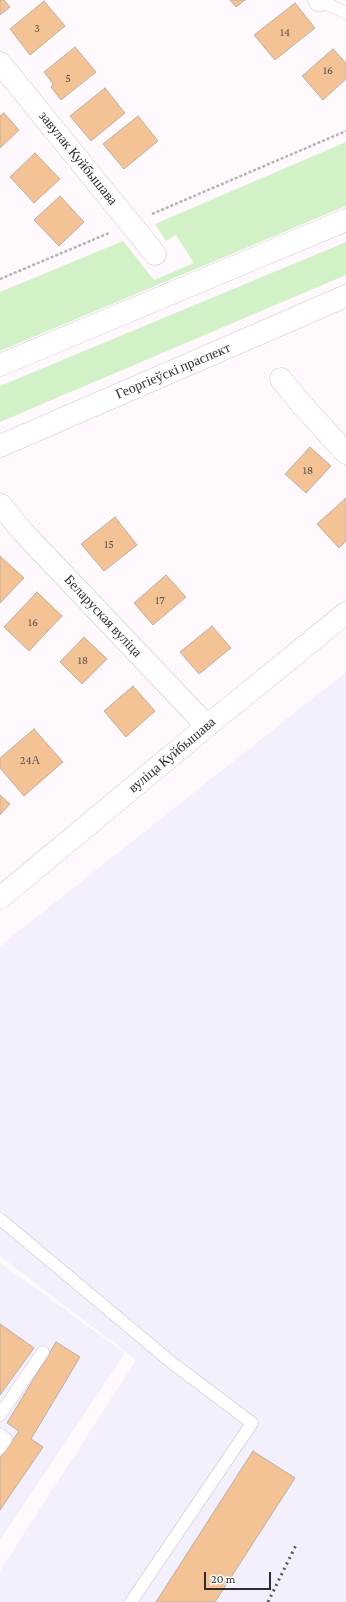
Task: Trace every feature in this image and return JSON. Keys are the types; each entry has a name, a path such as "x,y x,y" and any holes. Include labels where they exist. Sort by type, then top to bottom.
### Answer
{"street":[{"name":"завулак Куйбышава","path":"0,63 155,254"},
{"path":"0,365 346,220"},
{"name":"Георгіеўскі праспект","path":"0,446 346,296"},
{"path":"281,379 303,406 346,453"},
{"name":"Беларуская вуліца","path":"1,505 23,532 207,726"},
{"name":"вуліца Куйбышава","path":"0,898 346,613"}],"lane":[{"path":"319,0 346,13"},
{"path":"0,1219 170,1362 252,1423 131,1602"},
{"path":"0,1415 43,1352"},
{"path":"0,1434 6,1439 0,1448"}],"path":[{"path":"0,279 346,130"}],"shaded area":[{"path":"346,672 346,1602 0,1602 0,1571 136,1360 0,1256 0,946"},
{"path":"0,1263 125,1353 0,1540"}],"green space":[{"path":"346,142 346,206 0,351 0,292 123,241 154,280 194,263 176,235 166,241 155,224"},
{"path":"346,242 346,275 0,422 0,386"}],"building":[{"path":"0,0 4,0 10,7 0,15"},
{"path":"230,0 245,0 236,7"},
{"path":"44,1 65,26 30,55 10,29"},
{"path":"295,3 315,28 275,60 254,35"},
{"path":"75,47 96,72 61,100 51,87 53,84 44,72"},
{"path":"333,49 346,63 346,79 323,100 302,76"},
{"path":"105,88 125,113 91,141 70,116"},
{"path":"4,113 19,130 0,148 0,116"},
{"path":"138,116 158,141 124,169 103,144"},
{"path":"35,153 60,179 34,203 10,177"},
{"path":"60,196 84,222 59,246 34,220"},
{"path":"310,447 331,466 306,493 285,474"},
{"path":"346,498 346,541 339,548 317,524"},
{"path":"115,517 137,545 104,571 81,544"},
{"path":"0,556 24,578 0,603"},
{"path":"166,575 186,597 153,625 134,603"},
{"path":"37,592 62,616 29,651 4,627"},
{"path":"212,626 231,648 199,674 180,652"},
{"path":"84,637 107,659 82,684 60,662"},
{"path":"133,686 155,711 126,737 104,711"},
{"path":"34,729 63,762 24,796 0,768 0,758"},
{"path":"0,795 10,804 0,815"},
{"path":"0,1324 34,1348 0,1395"},
{"path":"56,1342 80,1357 31,1439 43,1447 0,1510 0,1458 19,1431 7,1423"},
{"path":"253,1451 295,1478 215,1602 156,1602"}],"railway":[{"path":"268,1602 297,1543"}]}
